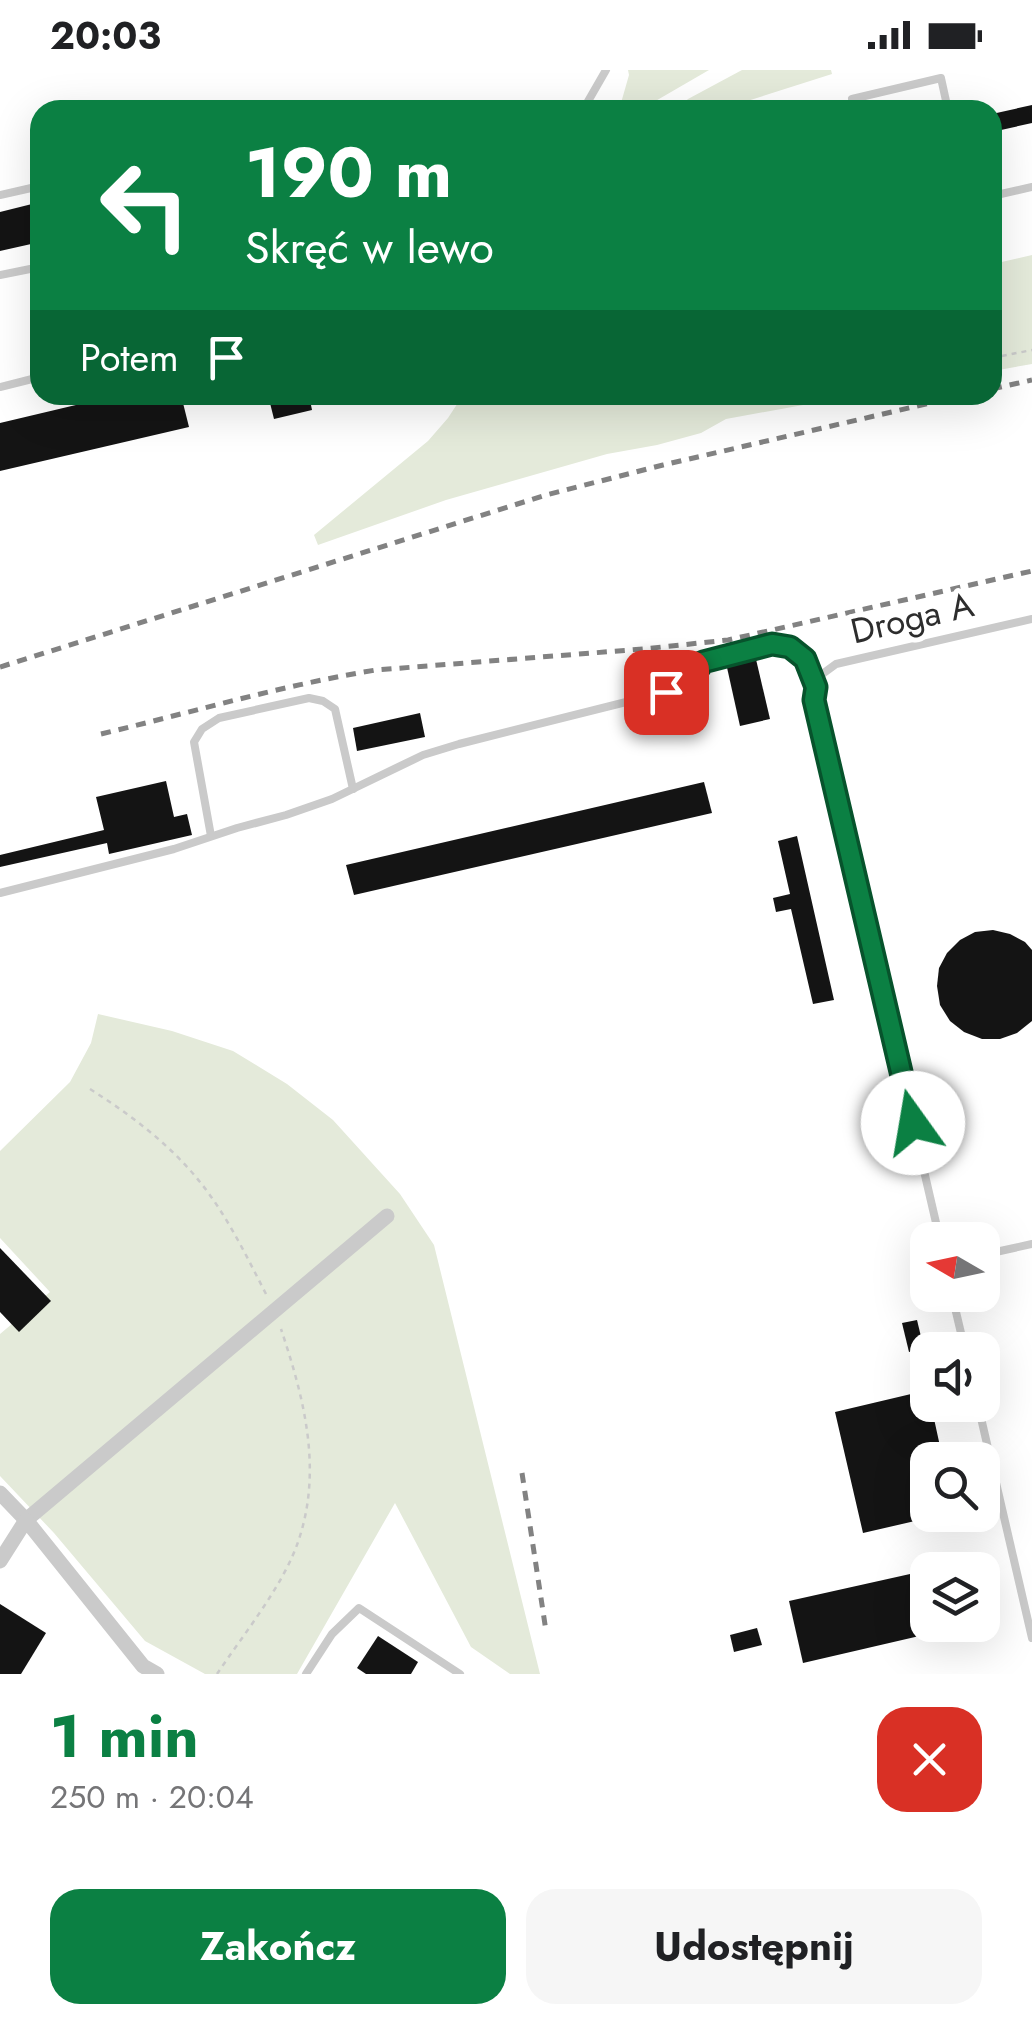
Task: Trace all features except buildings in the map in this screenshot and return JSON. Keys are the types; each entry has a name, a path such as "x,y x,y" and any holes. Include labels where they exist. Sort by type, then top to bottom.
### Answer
{"street":[{"path":"0,1561 26,1520 387,1216"},
{"path":"0,1493 146,1671"}],"lane":[{"path":"589,100 606,70"},
{"path":"852,99 941,78 946,100"},
{"path":"1002,194 1032,187"},
{"path":"0,195 30,188"},
{"path":"0,274 30,269"},
{"path":"0,388 30,380"},
{"name":"Droga A","path":"816,687 821,675 836,664 1032,619"},
{"path":"0,893 174,850 286,816 459,744 666,692 694,675 703,662 772,644 790,647 805,659 816,687 814,700 936,1222"},
{"path":"694,675 699,706"},
{"path":"211,836 194,742 202,728 219,718 309,698 323,701 335,709 354,789"},
{"path":"1000,1251 1032,1244"},
{"path":"982,1422 1032,1638"},
{"path":"306,1674 332,1634 359,1608 460,1674"}],"path":[{"path":"1002,356 1032,350"},
{"path":"90,1089 132,1116 172,1151 212,1197 274,1310 300,1386 310,1465 298,1543 217,1674"}],"green space":[{"path":"628,70 709,70 657,100 622,100"},
{"path":"742,70 831,70 832,74 750,100 688,99"},
{"path":"1032,255 1032,364 1002,369 1002,262"},
{"path":"456,405 803,405 726,419 701,433 607,454 446,500 318,545 314,535 428,441"},
{"path":"98,1014 172,1031 233,1051 287,1084 333,1120 400,1194 434,1245 540,1674 510,1674 471,1647 395,1503 297,1674 205,1674 145,1641 0,1476 0,1334 50,1292 0,1238 0,1151 70,1082 91,1043"}],"railway":[{"path":"1002,387 1032,380"},
{"path":"0,667 546,495 922,405"},
{"path":"101,734 341,676 728,640 1032,571"},
{"path":"522,1473 546,1631"}],"route":[{"path":"666,692 694,675 703,662 735,652 772,644 790,647 805,659 816,687 814,700 913,1123"}]}
